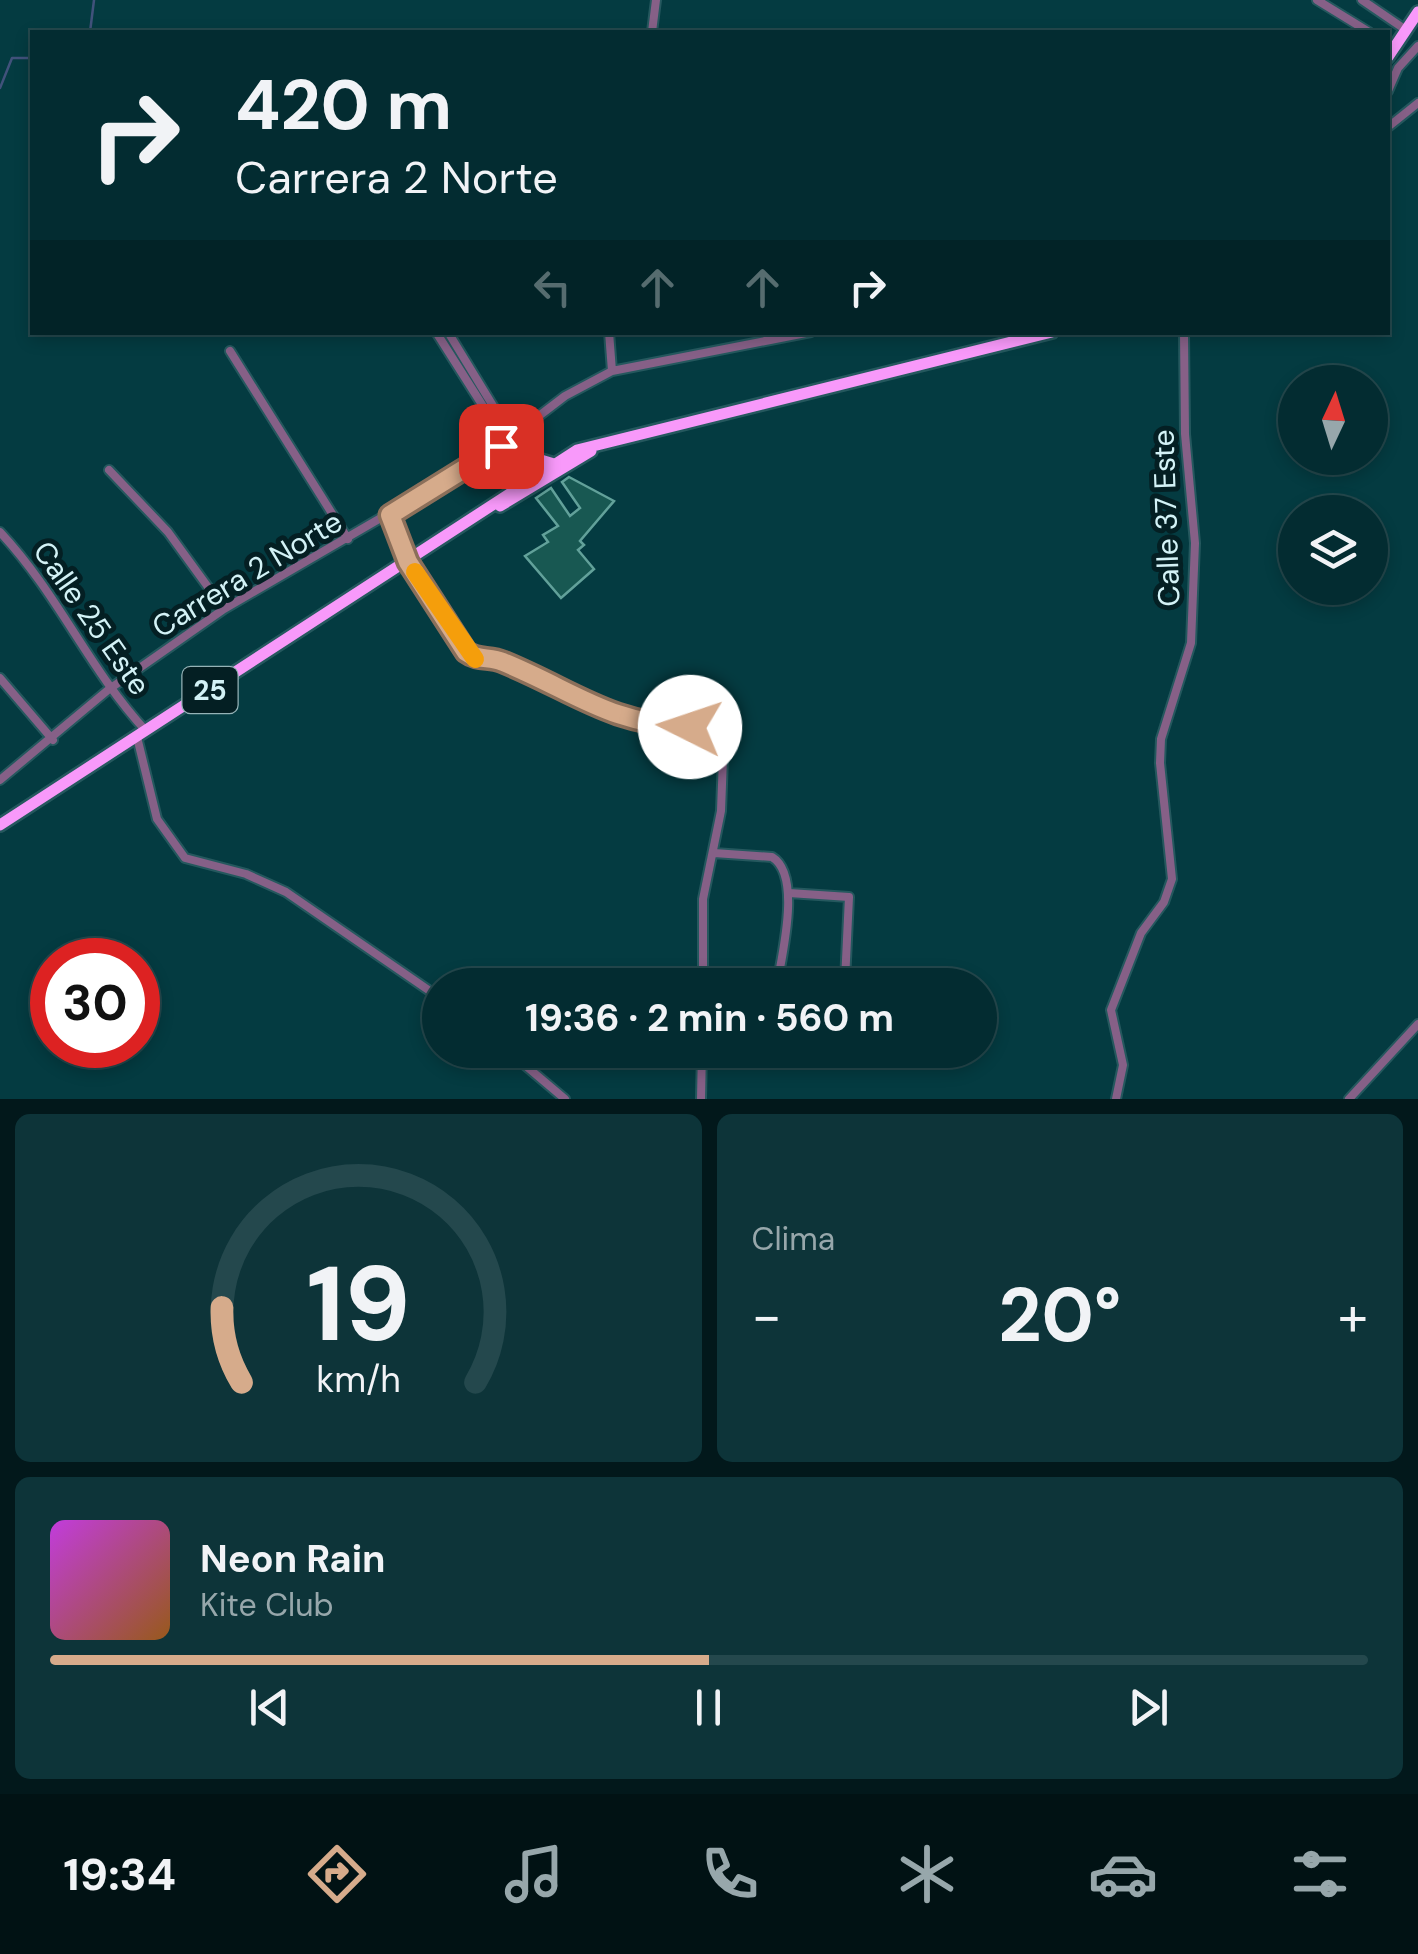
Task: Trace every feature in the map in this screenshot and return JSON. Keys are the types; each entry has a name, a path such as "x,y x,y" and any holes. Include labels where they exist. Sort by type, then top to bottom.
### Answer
{"highway":[{"path":"1390,49 1418,12"},
{"name":"25","path":"414,558 430,552 577,450 1040,335"},
{"name":"25","path":"0,825 414,558 512,490 603,445"},
{"path":"512,490 518,456 554,464"}],"street":[{"path":"652,30 656,0"},
{"path":"1317,0 1366,30"},
{"path":"1362,0 1406,30"},
{"path":"1390,86 1398,68 1418,46"},
{"path":"1390,125 1418,102"},
{"path":"438,335 534,481"},
{"path":"450,335 508,440"},
{"path":"609,335 612,371"},
{"name":"Carrera 2 Norte","path":"0,780 53,740 108,690 224,609 390,515 508,440 564,396 612,371 795,335"},
{"name":"Calle 37 Este","path":"1116,1099 1123,1065 1112,1010 1141,933 1164,902 1172,879 1161,739 1191,643 1195,544 1185,434 1184,335"},
{"path":"230,351 348,539"},
{"path":"109,470 168,532 224,609"},
{"path":"390,515 475,658 498,659 607,712 645,725 724,731 721,811 704,900 703,968"},
{"name":"Calle 25 Este","path":"0,532 26,560 74,629 108,690 142,734 157,818 180,852 194,861 246,874 286,892 422,986"},
{"path":"0,678 53,740"},
{"path":"714,853 776,858 786,873 789,894 779,968"},
{"path":"789,894 850,897 845,968"},
{"path":"1349,1099 1418,1024"},
{"path":"528,1068 565,1099"},
{"path":"701,1099 702,1068"}],"building":[{"path":"569,477 614,501 580,541 584,545 578,550 594,569 561,598 525,556 548,542 543,535 558,526 536,498 551,488 570,516 580,508 562,482"}],"waterway":[{"path":"90,30 94,0"},
{"path":"0,88 12,58 30,58"}],"slow traffic":[{"path":"415,572 466,652 475,659"}],"route":[{"path":"501,446 390,515 408,562 466,652 475,658 498,659 607,712 645,725 690,727"}]}
